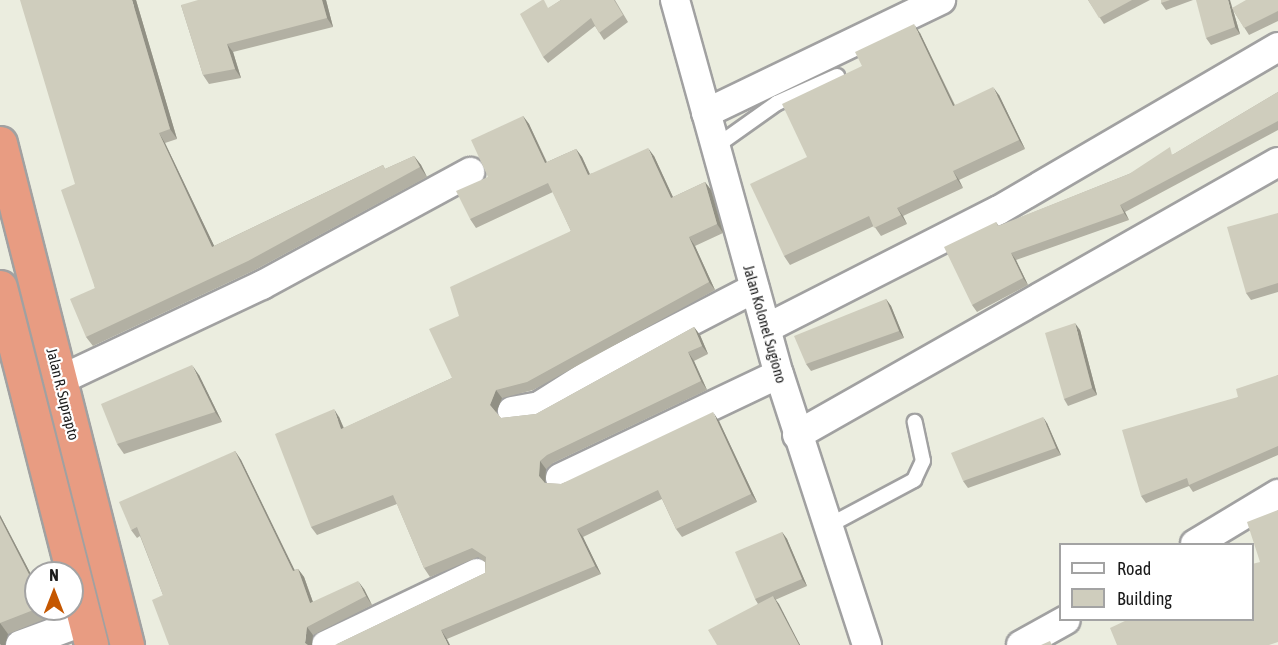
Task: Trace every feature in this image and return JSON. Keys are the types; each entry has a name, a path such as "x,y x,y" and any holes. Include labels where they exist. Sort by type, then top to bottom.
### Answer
{"highway":[{"name":"Jalan R. Suprapto","path":"0,143 127,645"},
{"path":"0,287 88,633"}],"street":[{"name":"Jalan Kolonel Sugiono","path":"675,0 779,374 867,645"},
{"path":"706,113 941,0"},
{"path":"767,328 999,210 1278,47"},
{"path":"798,435 1278,162"},
{"path":"60,380 262,285 470,172"},
{"path":"512,411 539,406 593,372 755,288"},
{"path":"560,478 779,374"},
{"path":"1198,543 1278,494"},
{"path":"326,645 477,573"},
{"path":"1021,645 1064,621"},
{"path":"20,645 88,633"}],"lane":[{"path":"715,147 777,103 837,76"},
{"path":"828,526 919,474 922,454 915,422"}],"building":[{"path":"20,0 132,0 170,129 159,133 212,247 383,165 385,169 414,156 420,167 248,261 86,337 70,299 95,288 61,190 75,184"},
{"path":"198,0 322,0 327,18 227,44 235,69 203,75 181,5"},
{"path":"542,0 548,8 561,0 614,0 623,15 599,33 591,18 543,57 520,14"},
{"path":"1088,0 1132,0 1099,18"},
{"path":"1196,0 1228,0 1235,27 1206,38"},
{"path":"1246,0 1278,0 1278,11 1244,28 1232,8"},
{"path":"914,24 953,106 993,87 1019,140 953,171 957,179 897,208 901,215 874,228 869,216 784,256 750,184 807,157 782,104 862,66 855,52"},
{"path":"1278,92 1278,121 1120,205 1124,213 1011,253 1023,278 972,305 944,247 996,222 998,226 1129,174 1170,147 1172,155"},
{"path":"523,116 545,163 576,149 588,175 648,148 671,198 705,182 717,224 689,237 709,282 527,382 496,390 490,405 501,418 536,414 694,327 702,346 688,352 701,381 547,455 540,461 539,476 545,483 561,484 713,412 751,494 676,529 658,490 577,529 595,566 441,630 448,645 335,645 485,573 486,557 472,548 424,568 393,495 311,527 275,434 334,409 341,429 452,378 429,329 459,316 450,287 571,231 548,183 470,219 456,191 488,177 471,140"},
{"path":"1278,213 1278,283 1246,293 1227,227"},
{"path":"886,299 899,331 806,364 794,336"},
{"path":"1075,323 1092,388 1064,399 1045,333"},
{"path":"192,365 215,412 117,444 101,404"},
{"path":"1278,375 1278,446 1189,485 1187,478 1141,496 1122,430 1238,397 1236,389"},
{"path":"1043,417 1056,448 963,481 951,453"},
{"path":"235,451 293,571 298,569 310,603 358,581 366,596 307,627 305,643 308,645 169,645 152,600 163,595 137,527 131,530 119,502"},
{"path":"1278,510 1278,642 1269,645 1117,645 1110,628 1125,621 1254,621 1254,564 1260,562 1247,522"},
{"path":"0,518 24,565 24,614 0,623"},
{"path":"782,532 802,579 755,599 735,552"},
{"path":"773,596 799,645 717,645 708,630"}]}
